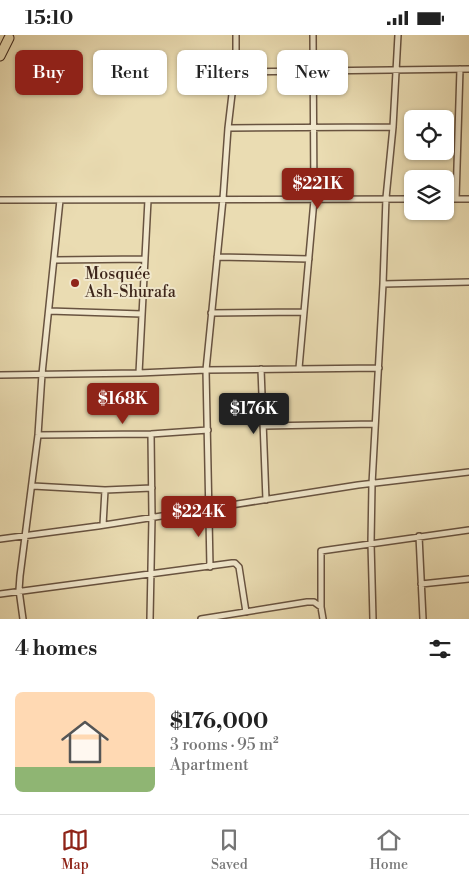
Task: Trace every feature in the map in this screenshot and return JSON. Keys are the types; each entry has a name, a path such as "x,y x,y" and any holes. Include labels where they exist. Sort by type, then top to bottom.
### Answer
{"highway":[{"path":"0,56 7,38"}],"street":[{"path":"236,35 236,50"},
{"path":"313,35 313,50"},
{"path":"373,619 372,484 384,284 386,198 393,127 398,35"},
{"path":"460,69 456,199 469,199"},
{"path":"348,70 469,69"},
{"path":"210,567 206,370 232,95"},
{"path":"299,368 314,200 314,95"},
{"path":"228,128 393,127"},
{"path":"0,200 404,199"},
{"path":"23,619 19,590 38,435 42,373 60,200"},
{"path":"139,373 148,200"},
{"path":"217,257 309,259"},
{"path":"55,260 145,259"},
{"path":"384,284 469,282"},
{"path":"49,311 142,314"},
{"path":"211,313 303,312"},
{"path":"0,375 378,368"},
{"path":"261,369 266,501"},
{"path":"263,427 375,424"},
{"path":"38,435 152,434 208,430"},
{"path":"150,619 152,434"},
{"path":"0,539 372,484 469,472"},
{"path":"32,486 105,489 152,488"},
{"path":"103,525 105,489"},
{"path":"323,619 321,609 321,551 469,529"},
{"path":"419,536 423,619"},
{"path":"0,594 235,563 239,567 246,612"},
{"path":"421,584 469,579"},
{"path":"202,619 307,602 314,602 321,609"}],"place":[{"name":"Mosquée Ash-Shurafa","path":"75,283"}]}
